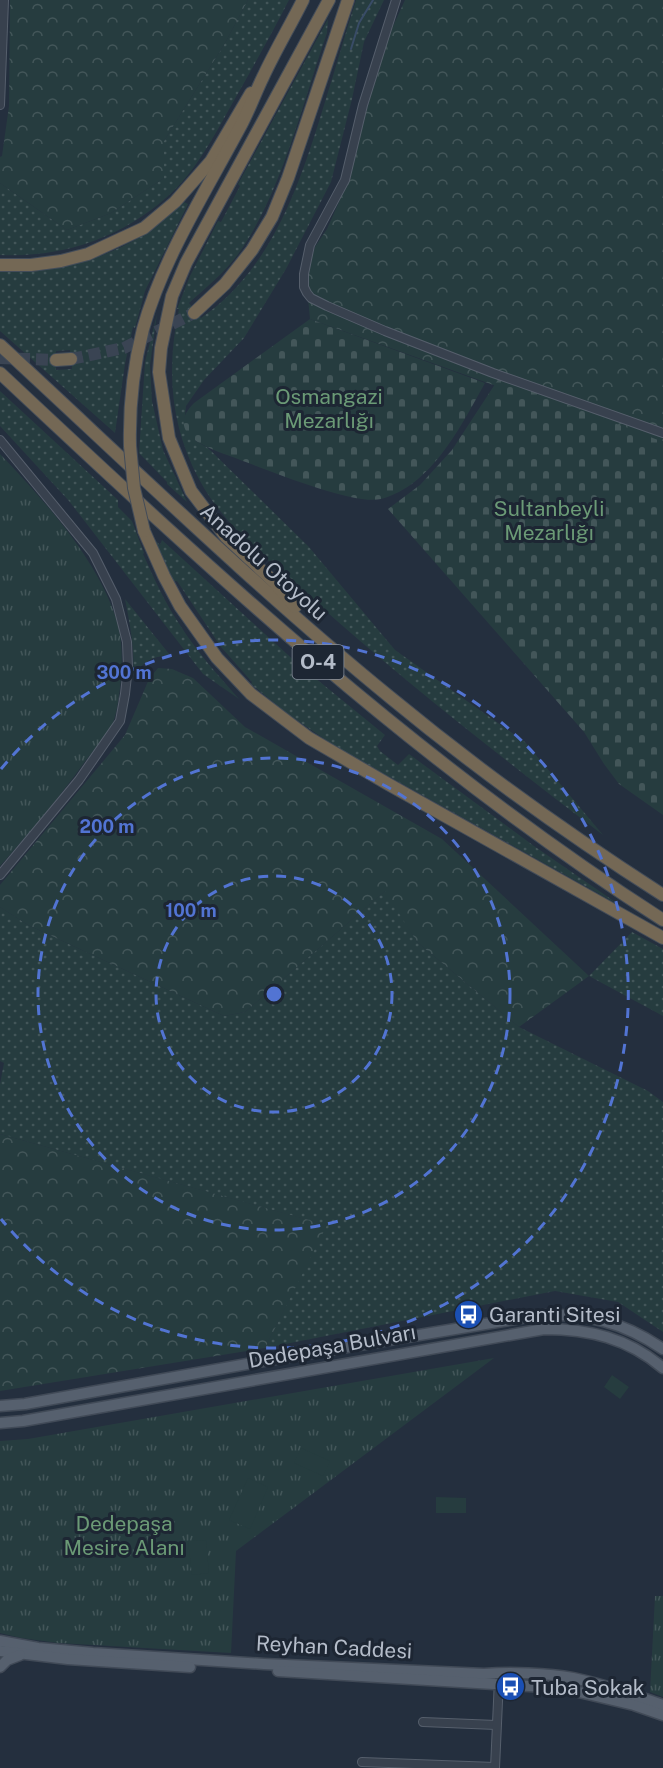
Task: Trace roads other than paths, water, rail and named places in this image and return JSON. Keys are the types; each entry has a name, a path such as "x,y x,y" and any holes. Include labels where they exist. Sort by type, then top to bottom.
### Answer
{"highway":[{"path":"303,0 262,78 250,109 183,235 159,286 144,328 130,396 130,446 134,488 144,531 180,606 217,658 251,694 309,738 663,938"},
{"path":"316,634 274,582 226,537 191,491 169,438 159,372 165,322 172,296 186,263 329,0"},
{"path":"194,312 225,284 252,250 272,217 288,178 348,0"},
{"path":"0,265 31,265 61,261 88,254 144,228 175,202 210,161 242,105 262,78"},
{"name":"Anadolu Otoyolu","path":"0,345 184,516 391,698 484,772 663,895"},
{"path":"56,360 71,359"},
{"name":"Anadolu Otoyolu","path":"0,373 261,612 348,688 484,796 583,867 663,920"}],"main road":[{"name":"Dedepaşa Bulvarı","path":"0,1406 25,1404 280,1358 539,1315 573,1314 614,1322 663,1349"},
{"name":"Dedepaşa Bulvarı","path":"0,1423 23,1421 544,1329 570,1329 597,1333 622,1341 649,1356 663,1368"},
{"name":"Reyhan Caddesi","path":"0,1641 74,1652 484,1674 562,1688 663,1715"},
{"name":"Reyhan Caddesi","path":"0,1651 68,1659 499,1678 571,1677 663,1705"},
{"path":"0,1667 7,1660 24,1654"}],"street":[{"path":"0,105 4,0"},
{"path":"396,0 363,105 345,180 310,245 304,274 306,293 327,306 396,335 494,373 663,433"},
{"path":"0,440 93,552 116,599 124,625 128,667 120,721 79,780 0,875"},
{"path":"362,1762 495,1767 499,1678"},
{"path":"423,1722 496,1725"}],"waterway":[{"path":"351,49 359,23 373,0"}],"tunnel":[{"path":"71,359 124,348 194,313"},
{"path":"0,358 56,360"}],"place":[{"name":"Garanti Sitesi","path":"468,1314"},
{"name":"Tuba Sokak","path":"510,1687"}],"park label":[{"name":"Osmangazi Mezarlığı","path":"329,408"},
{"name":"Sultanbeyli Mezarlığı","path":"549,520"},
{"name":"Dedepaşa Mesire Alanı","path":"124,1535"}]}
